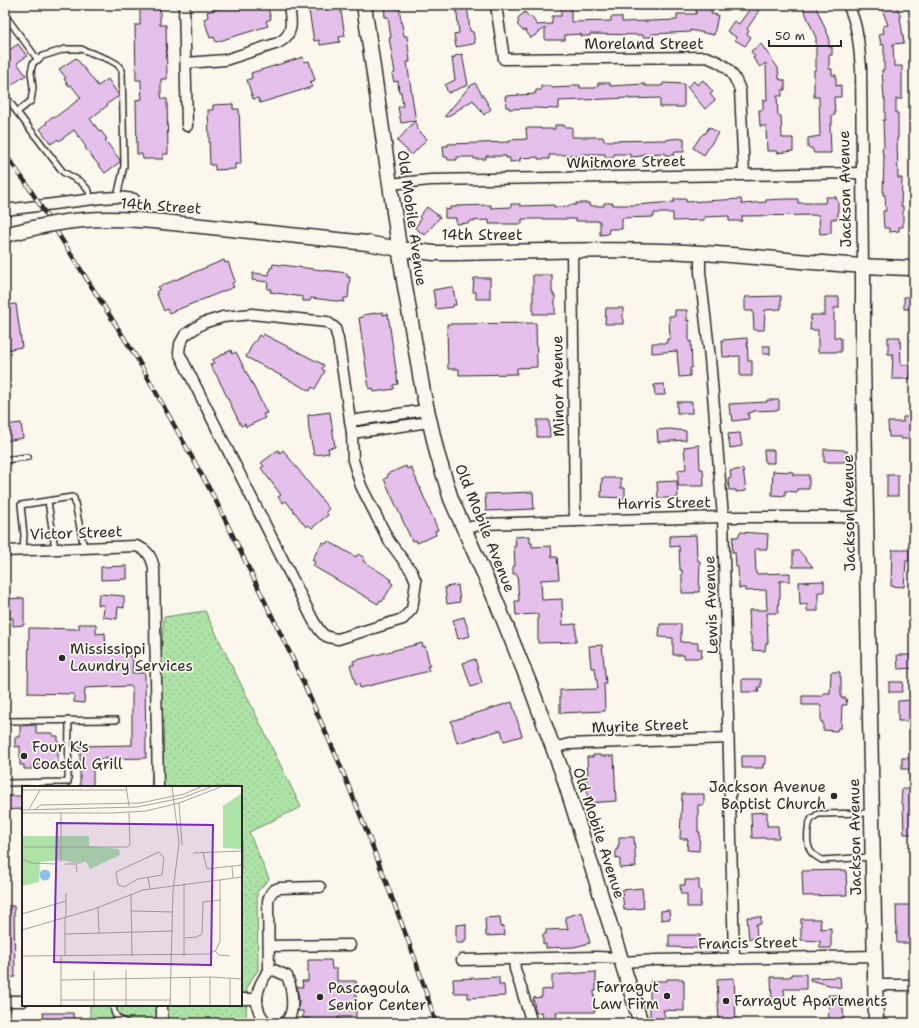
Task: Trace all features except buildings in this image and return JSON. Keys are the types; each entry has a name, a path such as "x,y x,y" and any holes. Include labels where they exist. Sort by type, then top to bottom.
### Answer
{"street":[{"path":"184,5 187,126"},
{"path":"186,63 225,60 284,40 290,33 291,22 289,5"},
{"name":"Old Mobile Avenue","path":"364,5 399,249 428,416 443,475 463,529 496,601 530,685 553,748 575,812 640,1023"},
{"name":"Moreland Street","path":"496,5 504,59 706,57 716,60 731,72 740,90 744,174"},
{"name":"Jackson Avenue","path":"848,5 856,30 861,68 863,360 876,1023"},
{"name":"Whitmore Street","path":"390,184 430,180 862,173"},
{"path":"5,210 90,199 117,197 134,199"},
{"name":"14th Street","path":"5,235 45,225 85,220 122,219 367,243 399,249 434,252 660,250 863,266 914,268"},
{"name":"Minor Avenue","path":"572,251 575,521"},
{"name":"Lewis Avenue","path":"700,252 700,272 710,358 723,517 734,959"},
{"path":"252,314 327,322 335,328 338,339 352,433 353,460 361,486 389,541 412,572 416,582 412,609 402,619 338,639 328,638 321,632 313,620 179,353 180,344 185,335 203,323 223,317 252,314"},
{"path":"350,421 428,416"},
{"path":"352,433 428,416"},
{"name":"Harris Street","path":"463,529 484,524 575,521 723,517 867,517"},
{"name":"Victor Street","path":"5,551 136,546 143,549 150,556 154,569 158,786"},
{"name":"Myrite Street","path":"553,748 569,744 728,738"},
{"path":"267,1023 263,1019 258,1009 257,999 258,989 262,979 269,971 269,894 273,890 279,888 320,887"},
{"path":"269,946 350,944"},
{"name":"Francis Street","path":"462,960 483,958 514,959 596,957 621,960 656,960 875,956"},
{"path":"514,959 515,969 532,1023"},
{"path":"269,971 274,970 287,976 291,985 291,1014 287,1022 284,1023"},
{"path":"875,985 914,985"},
{"path":"242,999 257,999"},
{"path":"6,1001 22,1001"},
{"path":"162,1006 162,1023"}],"lane":[{"path":"5,15 38,60"},
{"path":"18,112 31,101 33,88 31,72 33,64 43,56 65,49 81,49 118,64 122,70 124,166 117,197"},
{"path":"5,95 63,172 81,182 89,191 90,199"},
{"path":"5,460 28,457"},
{"path":"22,550 24,535 20,506 72,497 74,498 84,548"},
{"path":"48,501 55,549"},
{"path":"5,783 68,782 69,720"},
{"path":"5,721 116,720"},
{"path":"872,813 818,814 812,819 808,830 808,841 810,850 815,856 822,860 873,857"},
{"path":"6,1001 6,1023"},
{"path":"113,1006 113,1012 118,1019 127,1023"}],"green space":[{"path":"205,611 301,807 249,832 269,879 257,892 258,970 247,986 246,1019 249,1023 90,1023 90,1006 242,1006 242,786 151,786 164,617"}],"railway":[{"path":"5,154 26,183 138,360 214,497 290,653 338,760 415,959 436,1023"}],"place":[{"name":"Mississippi Laundry Services","path":"62,658"},
{"name":"Four K's Coastal Grill","path":"24,756"},
{"name":"Jackson Avenue Baptist Church","path":"834,796"},
{"name":"Farragut Law Firm","path":"667,996"},
{"name":"Pascagoula Senior Center","path":"320,997"},
{"name":"Farragut Apartments","path":"726,1001"}]}
